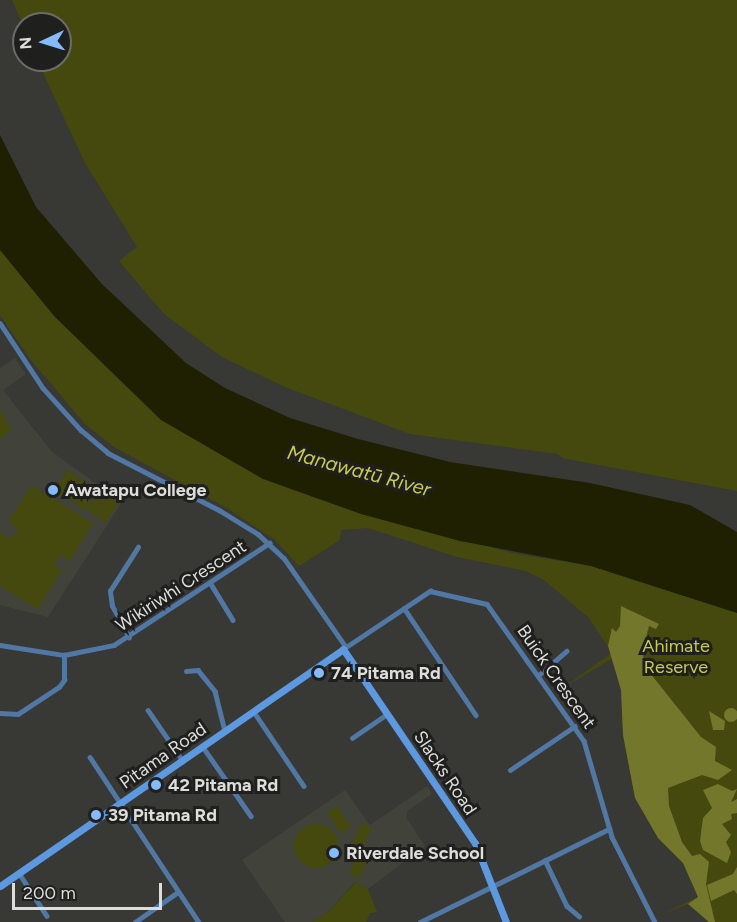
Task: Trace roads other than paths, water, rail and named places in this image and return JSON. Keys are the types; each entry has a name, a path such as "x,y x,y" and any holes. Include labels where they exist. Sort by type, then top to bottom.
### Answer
{"street":[{"path":"0,323 62,412 108,453 219,510 269,543 295,572 345,648"},
{"name":"Wikiriwhi Crescent","path":"0,645 64,655 95,651 129,639 269,543"},
{"path":"129,639 112,606 110,591 138,547"},
{"path":"211,584 233,620"},
{"name":"Buick Crescent","path":"345,648 433,590 485,603 540,674 590,752 609,829 655,922"},
{"path":"404,608 476,716"},
{"name":"Pitama Road","path":"0,886 345,648"},
{"name":"Slacks Road","path":"345,648 475,843 506,922"},
{"path":"540,674 566,651"},
{"path":"0,713 18,714 59,687 64,680 64,655"},
{"path":"186,671 198,670 215,691 225,732"},
{"path":"148,710 183,761"},
{"path":"254,712 304,786"},
{"path":"352,738 387,714"},
{"path":"510,770 575,726"},
{"path":"203,747 251,816"},
{"path":"90,757 198,922"},
{"path":"420,922 609,829"},
{"path":"545,860 567,906 579,916"},
{"path":"19,873 47,916"},
{"path":"135,922 178,892"}],"water":[{"name":"Manawatū River","path":"0,135 36,207 102,284 186,363 225,388 290,418 358,439 450,462 590,483 690,505 737,532 737,613 591,566 460,541 361,514 263,479 161,420 55,317 0,250"}],"place":[{"name":"Awatapu College","path":"53,490"},
{"name":"74 Pitama Rd","path":"319,673"},
{"name":"42 Pitama Rd","path":"156,785"},
{"name":"39 Pitama Rd","path":"96,815"},
{"name":"Riverdale School","path":"334,853"}],"park label":[{"name":"Ahimate Reserve","path":"676,657"}]}
